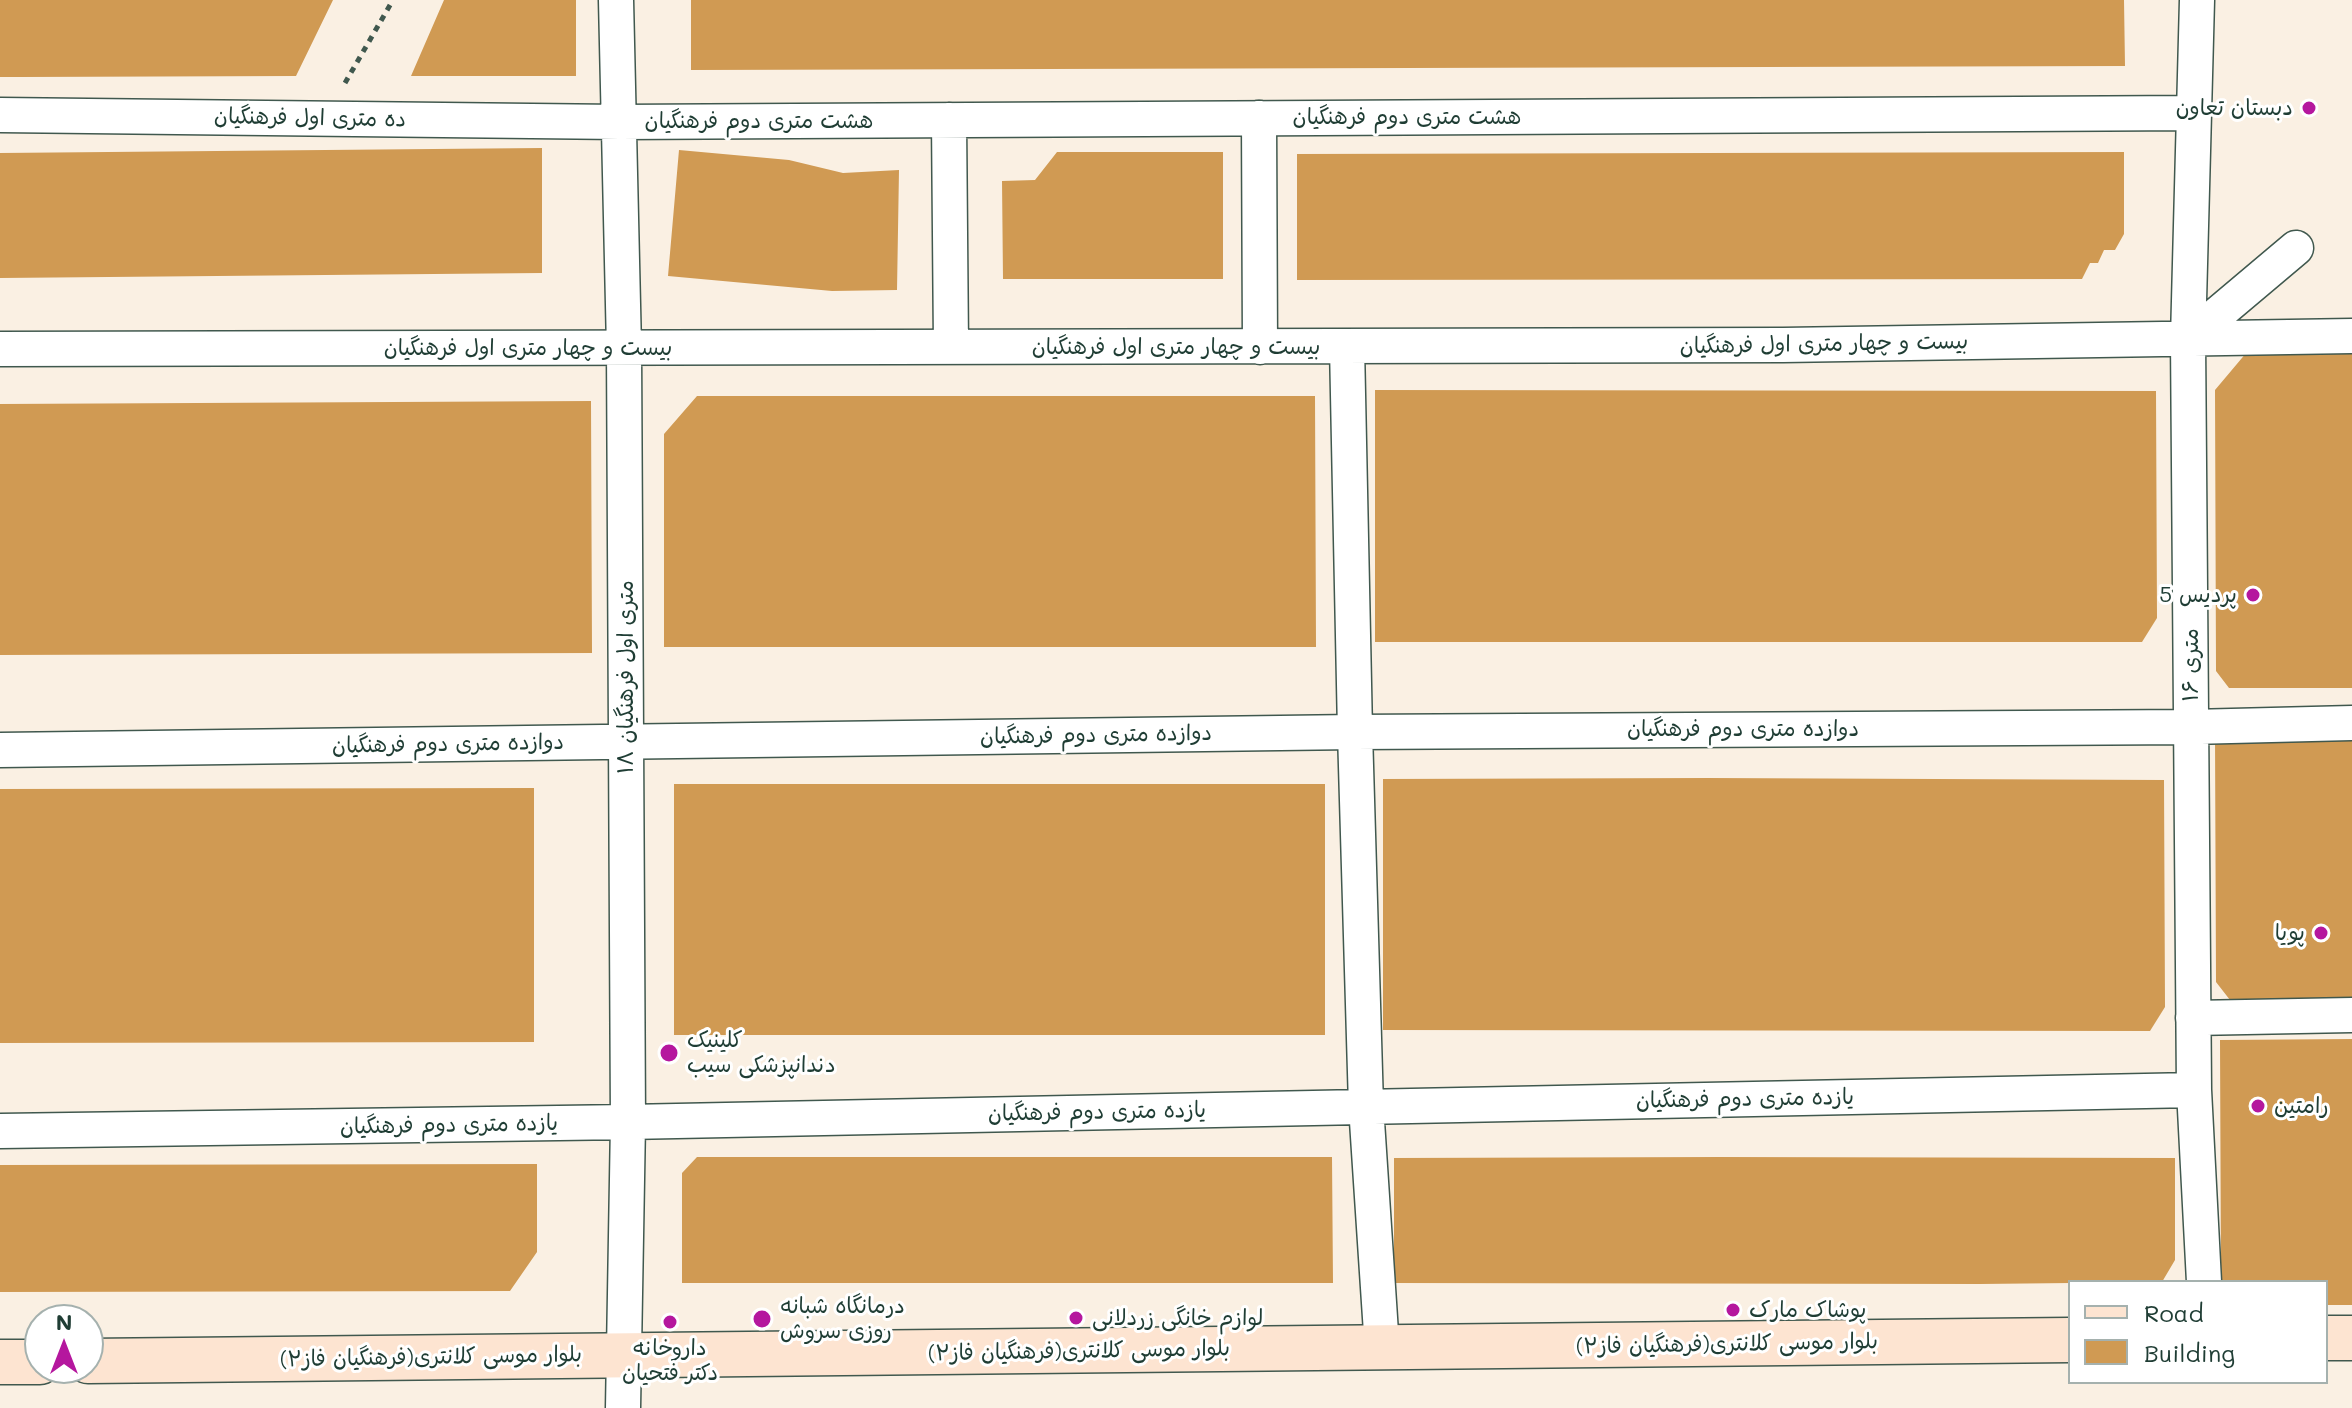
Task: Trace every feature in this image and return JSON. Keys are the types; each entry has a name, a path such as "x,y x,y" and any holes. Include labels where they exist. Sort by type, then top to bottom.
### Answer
{"main road":[{"path":"2328,1338 2352,1338"},
{"name":"بلوار موسی کلانتری(فرهنگیان فاز۲)","path":"104,1361 2068,1340"},
{"path":"0,1362 24,1362"}],"street":[{"name":"۱۸ متری اول فرهنگیان","path":"616,0 624,348 628,1122 623,1408"},
{"name":"۱۶ متری","path":"2197,0 2188,339 2194,1090 2204,1280"},
{"name":"هشت متری دوم فرهنگیان","path":"620,122 2193,113"},
{"name":"ده متری اول فرهنگیان","path":"0,115 620,122"},
{"path":"1259,118 1260,347"},
{"path":"949,120 951,347"},
{"path":"2188,339 2296,248"},
{"name":"بیست و چهار متری اول فرهنگیان","path":"0,349 1783,345 2352,336"},
{"path":"1347,346 1366,1106 1382,1348"},
{"name":"دوازده متری دوم فرهنگیان","path":"0,750 1355,732 2191,727 2352,723"},
{"path":"2193,1018 2352,1015"},
{"name":"یازده متری دوم فرهنگیان","path":"0,1131 628,1122 2194,1090"}],"path":[{"path":"325,119 393,0"}],"building":[{"path":"0,0 333,0 296,76 0,77"},
{"path":"444,0 576,0 576,76 411,76"},
{"path":"691,0 2124,0 2125,66 691,70"},
{"path":"542,148 542,273 0,278 0,153"},
{"path":"679,150 789,160 843,173 899,170 897,290 832,291 668,276"},
{"path":"1057,152 1223,152 1223,279 1003,279 1002,181 1035,180"},
{"path":"2124,152 2124,234 2115,250 2104,250 2098,263 2090,263 2082,279 1297,280 1297,154"},
{"path":"2352,351 2352,688 2229,688 2216,671 2215,390 2247,352"},
{"path":"1375,390 2156,391 2157,618 2142,642 1375,642"},
{"path":"697,396 1315,396 1316,647 664,647 664,434"},
{"path":"591,401 592,653 0,655 0,404"},
{"path":"2352,734 2352,1000 2230,1000 2216,982 2215,735"},
{"path":"1383,779 2164,780 2165,1007 2150,1031 1383,1030"},
{"path":"674,784 1325,784 1325,1035 674,1035"},
{"path":"534,788 534,1042 0,1043 0,789"},
{"path":"2352,1039 2352,1305 2328,1305 2328,1280 2221,1280 2220,1040"},
{"path":"697,1157 1332,1157 1333,1283 682,1283 682,1173"},
{"path":"1394,1158 2175,1158 2175,1260 2163,1280 2068,1280 2068,1283 1394,1283"},
{"path":"537,1164 537,1252 510,1291 0,1292 0,1165"}],"place":[{"name":"دبستان تعاون","path":"2309,108"},
{"name":"پردیس 5","path":"2253,595"},
{"name":"پویا","path":"2321,933"},
{"name":"کلینیک دندانپزشکی سیب","path":"669,1053"},
{"name":"رامتین","path":"2258,1106"},
{"name":"پوشاک مارک","path":"1733,1310"},
{"name":"لوازم خانگی زردلانی","path":"1076,1318"},
{"name":"درمانگاه شبانه روزی سروش","path":"762,1319"},
{"name":"داروخانه دکتر فتحیان","path":"670,1322"}]}
